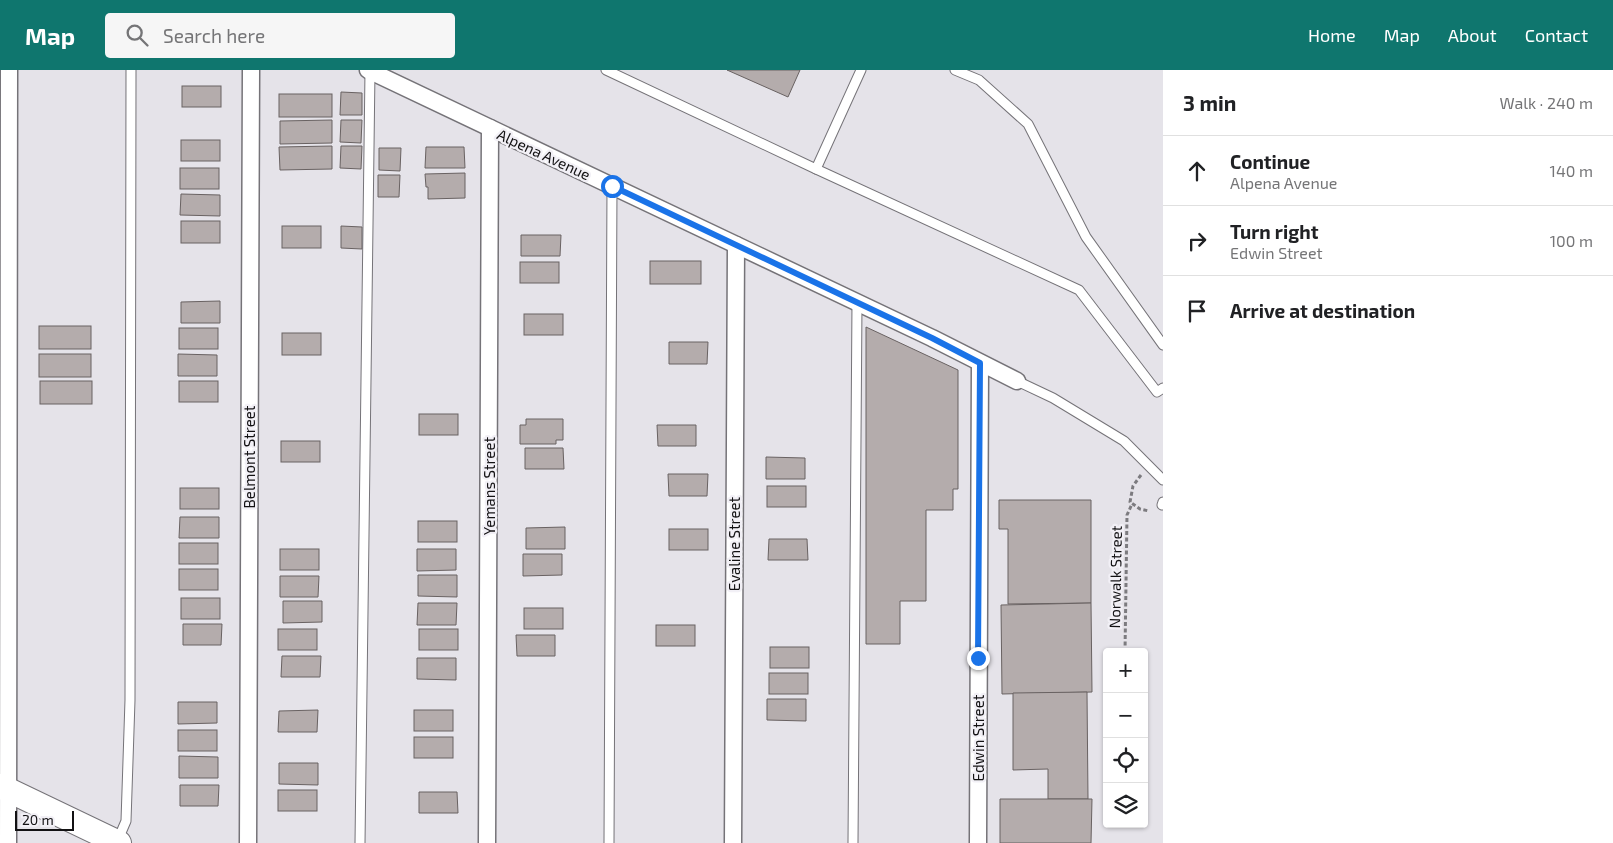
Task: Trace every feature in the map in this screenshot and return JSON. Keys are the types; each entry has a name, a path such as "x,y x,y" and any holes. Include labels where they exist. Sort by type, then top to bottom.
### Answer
{"street":[{"path":"8,843 5,788 9,70"},
{"name":"Belmont Street","path":"248,843 251,70"},
{"name":"Alpena Avenue","path":"369,71 932,338 1017,381"},
{"name":"Yemans Street","path":"487,843 490,128"},
{"name":"Evaline Street","path":"733,843 736,245"},
{"name":"Edwin Street","path":"978,843 980,363"},
{"path":"5,788 118,842"}],"lane":[{"path":"118,842 126,821 130,700 131,70"},
{"path":"606,70 1080,290 1156,392 1163,388"},
{"path":"816,169 861,70"},
{"path":"955,70 979,80 1028,124 1086,237 1163,345"},
{"path":"360,843 369,71"},
{"path":"609,843 612,186"},
{"path":"853,843 857,303"},
{"path":"1017,381 1053,398 1124,440 1163,480"}],"path":[{"path":"1150,466 1133,486 1130,498 1132,504 1140,509 1151,511 1155,511 1162,503"},
{"name":"Norwalk Street","path":"1125,648 1127,516 1132,504"}],"building":[{"path":"727,70 800,70 788,97"},
{"path":"182,86 221,86 221,107 182,107"},
{"path":"341,92 362,93 362,115 340,115"},
{"path":"279,94 332,94 332,117 279,117"},
{"path":"332,120 332,143 280,144 280,121"},
{"path":"341,120 362,120 361,143 340,142"},
{"path":"181,140 220,140 220,161 181,161"},
{"path":"332,146 332,169 280,170 279,147"},
{"path":"341,146 362,146 361,169 340,168"},
{"path":"426,147 464,147 465,168 425,168"},
{"path":"379,148 401,148 400,171 379,170"},
{"path":"180,168 219,168 219,189 180,189"},
{"path":"465,173 465,198 428,199 425,174"},
{"path":"378,175 400,175 399,197 378,197"},
{"path":"181,194 220,195 220,216 180,215"},
{"path":"181,221 220,221 220,243 181,243"},
{"path":"282,226 321,226 321,248 282,248"},
{"path":"341,226 362,227 362,249 341,248"},
{"path":"521,235 561,235 560,256 521,256"},
{"path":"650,261 701,261 701,284 650,284"},
{"path":"520,262 559,262 559,283 520,283"},
{"path":"220,301 220,323 181,323 181,302"},
{"path":"524,314 563,314 563,335 524,335"},
{"path":"39,326 91,326 91,349 39,349"},
{"path":"866,327 958,370 958,489 953,489 953,510 926,510 926,601 900,601 900,644 866,644"},
{"path":"179,328 218,328 218,349 179,349"},
{"path":"282,333 321,333 321,355 282,355"},
{"path":"669,342 708,342 707,364 669,364"},
{"path":"39,354 91,354 91,377 39,377"},
{"path":"178,354 217,355 217,376 178,376"},
{"path":"40,381 92,381 92,404 40,404"},
{"path":"179,381 218,381 218,402 179,402"},
{"path":"419,414 458,414 458,435 419,435"},
{"path":"526,419 563,419 563,440 556,440 556,444 520,444 520,425 526,425"},
{"path":"657,425 696,425 696,446 658,446"},
{"path":"281,441 320,441 320,462 281,462"},
{"path":"525,448 563,448 564,469 525,469"},
{"path":"766,457 805,458 805,479 766,479"},
{"path":"668,474 708,474 707,496 669,496"},
{"path":"767,486 806,486 806,507 767,507"},
{"path":"180,488 219,488 219,509 180,509"},
{"path":"999,500 1091,500 1091,603 1008,604 1008,529 999,529"},
{"path":"180,517 219,517 219,538 179,538"},
{"path":"418,521 457,521 457,542 418,542"},
{"path":"565,527 565,549 526,549 526,528"},
{"path":"669,529 708,529 708,550 669,550"},
{"path":"769,539 807,539 808,560 768,560"},
{"path":"179,543 218,543 218,564 179,564"},
{"path":"280,549 319,549 319,570 280,570"},
{"path":"417,549 456,549 456,570 417,571"},
{"path":"523,554 562,554 562,575 523,576"},
{"path":"179,569 218,569 218,590 179,590"},
{"path":"418,575 457,575 457,597 418,596"},
{"path":"280,576 319,576 318,597 280,597"},
{"path":"181,598 220,598 220,619 181,619"},
{"path":"283,601 322,601 322,622 283,623"},
{"path":"418,603 457,603 456,625 417,625"},
{"path":"1091,603 1092,692 1002,694 1001,605"},
{"path":"524,608 563,608 563,629 524,629"},
{"path":"183,624 222,624 221,645 183,645"},
{"path":"656,625 695,625 695,646 656,646"},
{"path":"278,629 317,629 317,650 278,650"},
{"path":"419,629 458,629 458,650 419,650"},
{"path":"516,635 555,635 555,656 517,656"},
{"path":"770,647 809,647 809,668 770,668"},
{"path":"282,656 321,656 320,677 281,677"},
{"path":"417,658 456,658 456,680 417,679"},
{"path":"769,673 808,673 808,694 769,694"},
{"path":"1087,692 1088,799 1048,799 1048,769 1013,770 1013,693"},
{"path":"767,699 806,699 806,721 767,720"},
{"path":"178,702 217,702 217,723 178,724"},
{"path":"318,710 317,732 278,732 279,711"},
{"path":"414,710 453,710 453,731 414,731"},
{"path":"178,730 217,730 217,751 178,751"},
{"path":"414,737 453,737 453,758 414,758"},
{"path":"179,756 218,757 218,778 179,778"},
{"path":"279,763 318,763 318,785 279,784"},
{"path":"180,785 219,785 218,806 180,806"},
{"path":"278,790 317,790 317,811 278,811"},
{"path":"419,792 457,792 458,813 419,813"},
{"path":"1000,799 1092,799 1091,843 1000,843"}],"route":[{"path":"612,186 932,338 980,363 978,658"}]}
